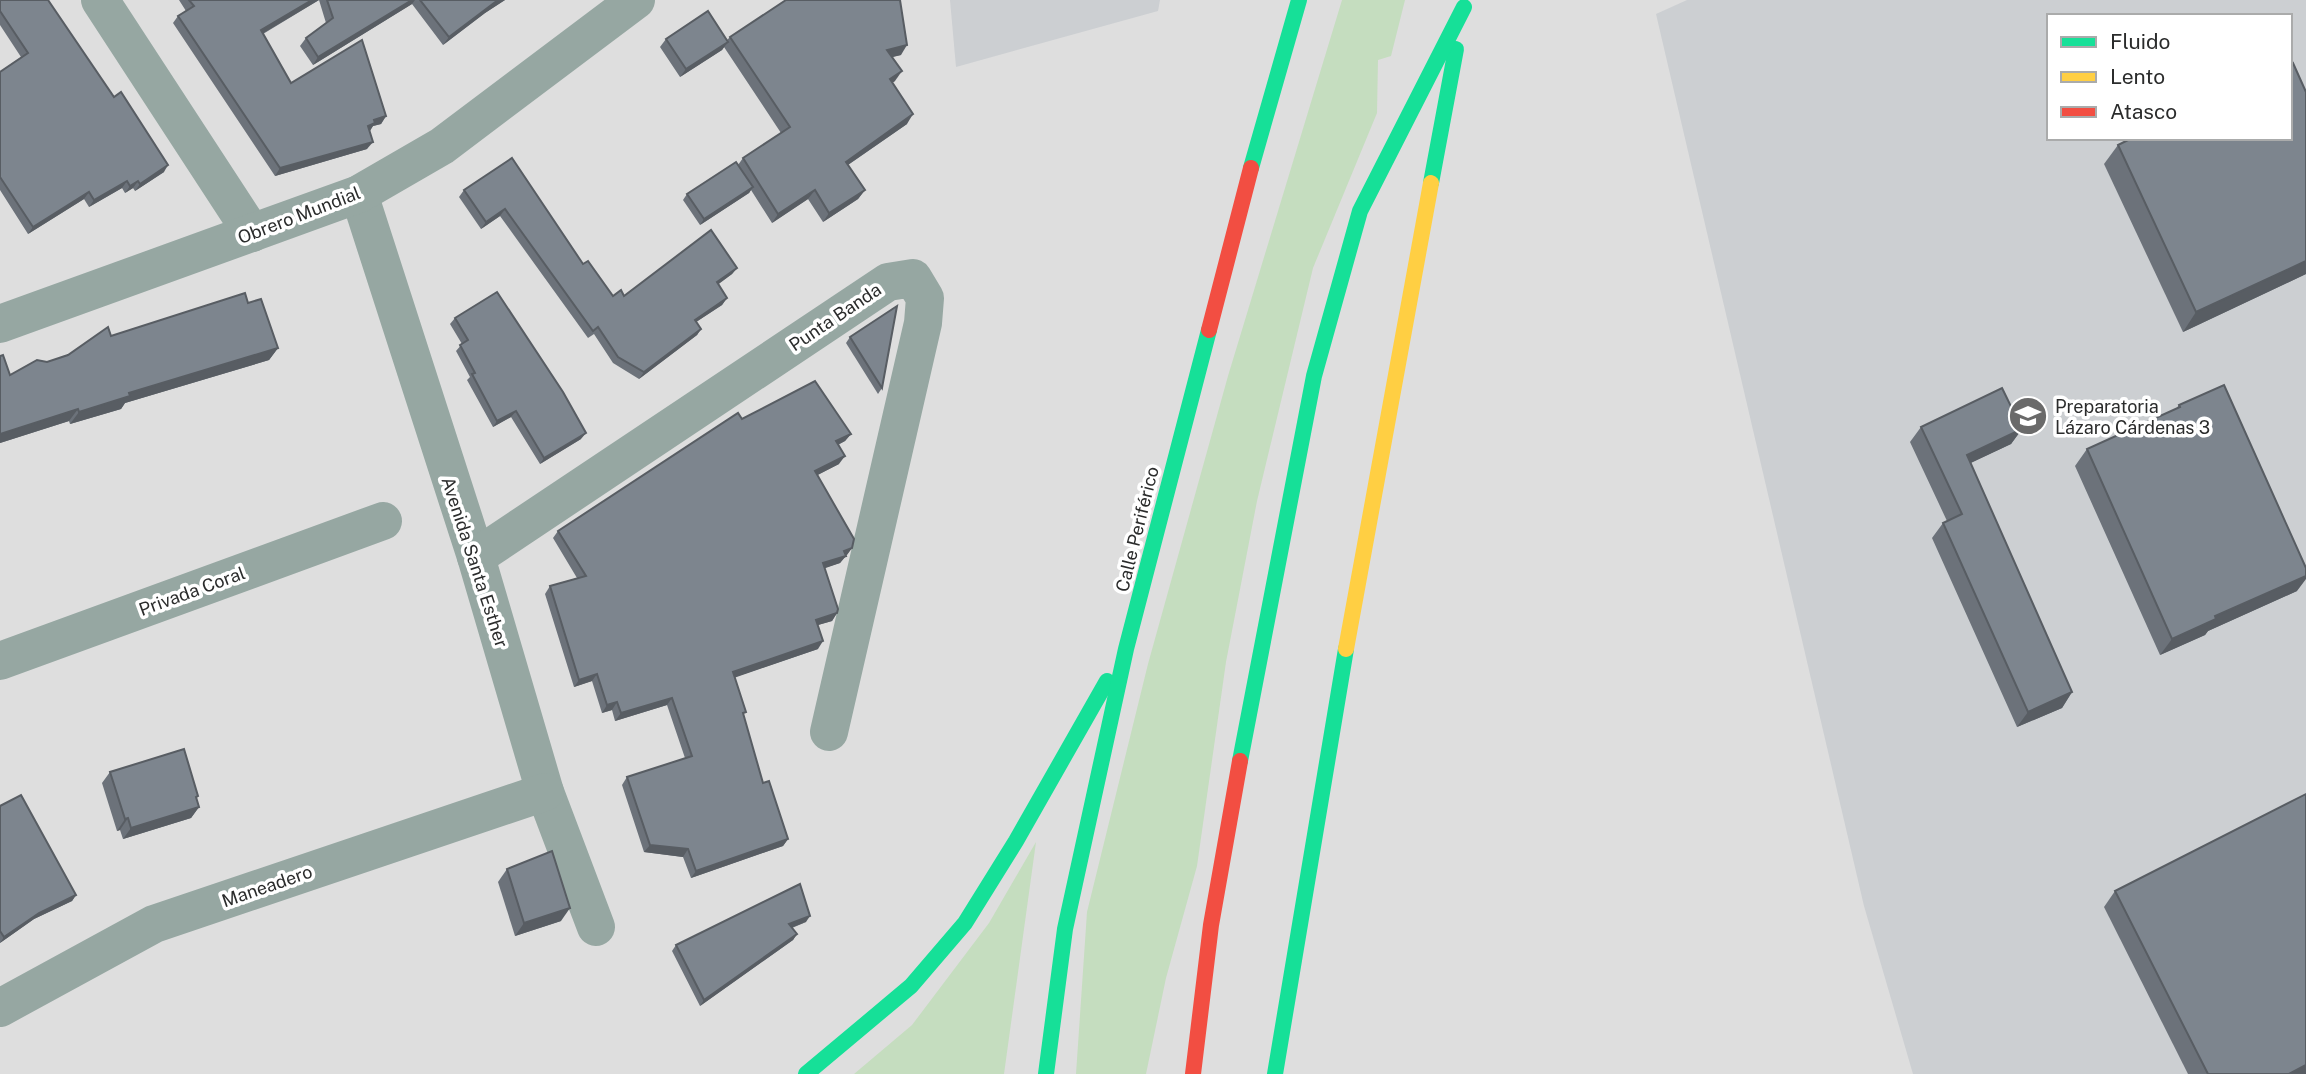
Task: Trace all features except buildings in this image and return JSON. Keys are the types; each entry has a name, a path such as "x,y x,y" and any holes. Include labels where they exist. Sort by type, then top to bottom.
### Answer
{"highway":[{"name":"Calle Periférico","path":"1046,1074 1065,929 1126,649 1258,139 1299,0"},
{"path":"1193,1074 1211,925 1265,623 1314,376 1360,211 1464,4"},
{"path":"1275,1074 1349,633 1464,4"},
{"path":"806,1074 911,986 965,923 1016,841 1126,649"}],"street":[{"path":"100,0 253,233"},
{"name":"Obrero Mundial","path":"0,324 359,194 442,146 636,0"},
{"name":"Avenida Santa Esther","path":"359,194 476,557 545,792 596,928"},
{"name":"Punta Banda","path":"476,557 888,282 913,278 925,298 923,323 829,733"},
{"name":"Privada Coral","path":"0,661 383,521"},
{"name":"Maneadero","path":"0,1007 154,924 545,792"}],"shaded area":[{"path":"950,0 1160,0 1158,11 956,67"},
{"name":"Preparatoria Lázaro Cárdenas 3","path":"1687,0 2306,0 2306,1074 1913,1074 1864,906 1656,14"}],"green space":[{"path":"1342,0 1405,0 1391,56 1378,60 1377,113 1313,268 1257,501 1226,662 1197,866 1166,978 1146,1074 1076,1074 1087,912 1148,664 1228,376"},
{"path":"1036,842 1004,1074 854,1074 912,1025 989,923"}],"traffic: fast":[{"path":"1251,168 1299,0"},
{"path":"1240,761 1314,376 1360,211 1464,7"},
{"path":"1431,183 1456,49"},
{"path":"1046,1074 1065,929 1126,649 1209,330"},
{"path":"1275,1074 1346,649"},
{"path":"806,1074 911,986 965,923 1016,841 1107,681"}],"traffic: slow":[{"path":"1346,649 1431,183"}],"traffic: jam":[{"path":"1209,330 1251,168"},
{"path":"1193,1074 1211,925 1240,761"}],"place":[{"name":"Preparatoria Lázaro Cárdenas 3","path":"2028,416"}]}
